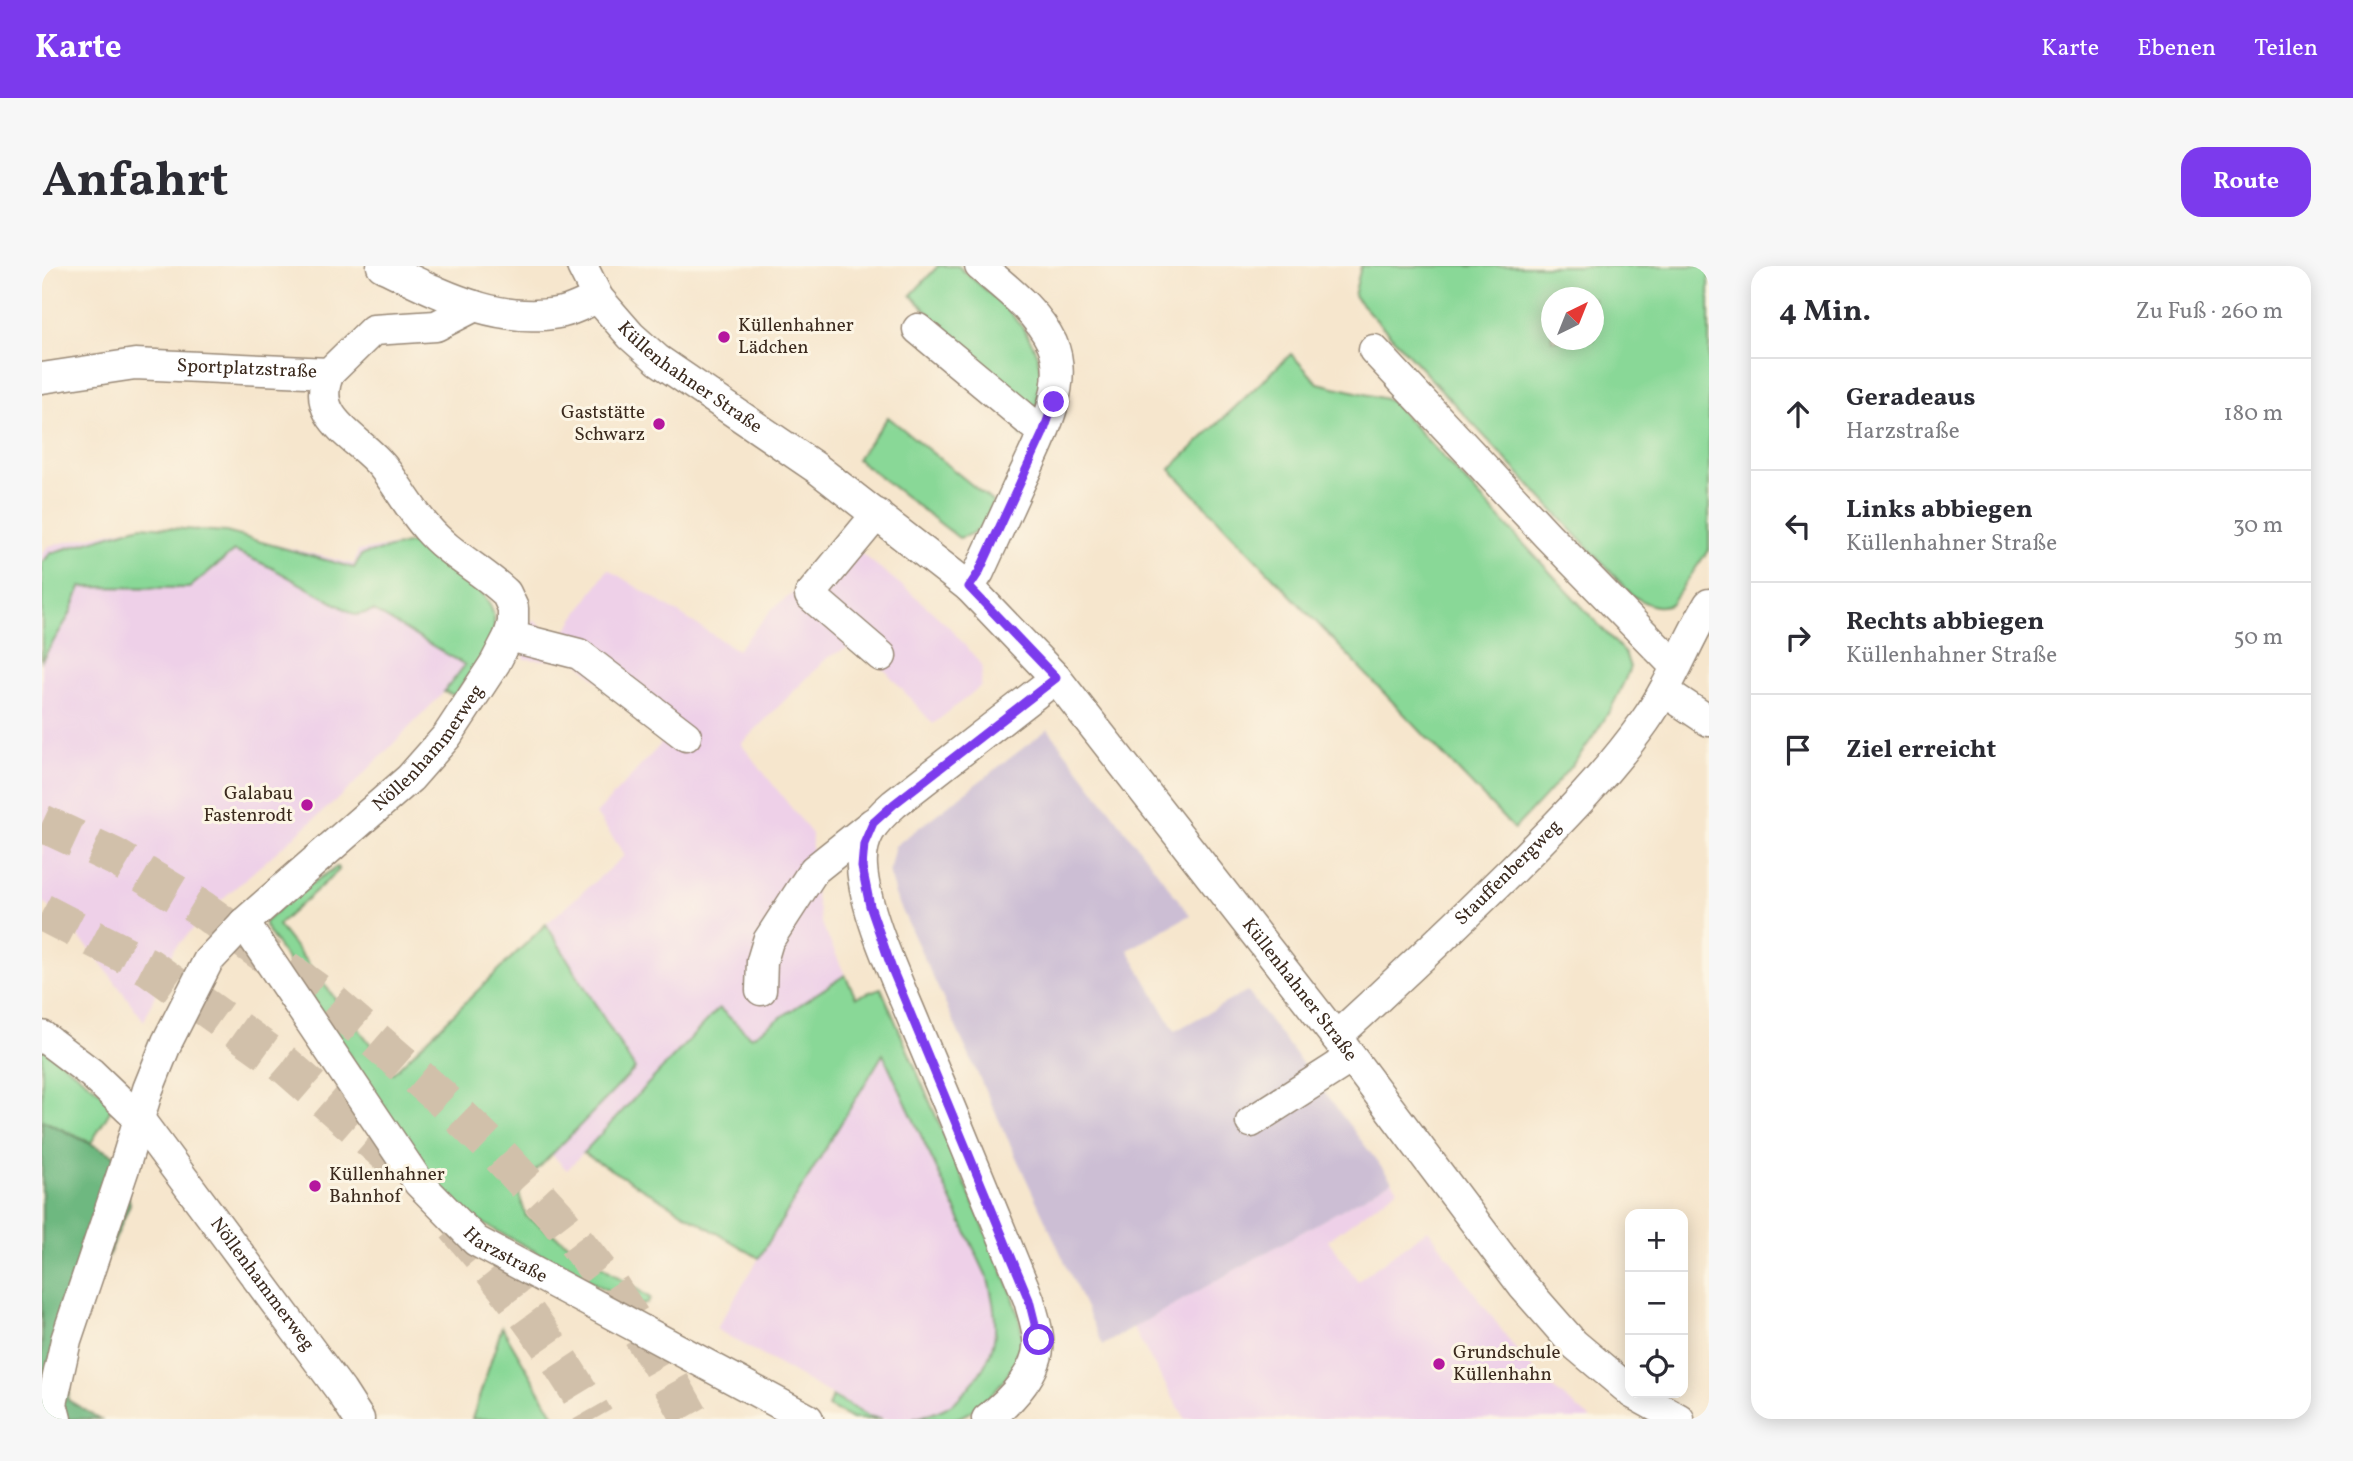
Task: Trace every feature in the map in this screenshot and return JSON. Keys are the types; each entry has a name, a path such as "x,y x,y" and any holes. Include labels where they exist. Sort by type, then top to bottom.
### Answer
{"street":[{"path":"382,266 444,295 495,312 530,316 565,312 598,298"},
{"name":"Küllenhahner Straße","path":"582,266 598,298 631,336 658,360 815,467 969,587 1056,678 1344,1048 1539,1305 1591,1360 1625,1387"},
{"path":"969,587 979,572 1043,433 1054,402 1058,370 1053,346 1043,327 1026,306 980,266"},
{"name":"Sportplatzstraße","path":"42,378 135,364 329,373 373,330 436,326 475,306"},
{"path":"918,329 1043,433"},
{"path":"1374,350 1539,528 1669,679 1709,721"},
{"name":"Nöllenhammerweg","path":"56,1419 52,1404 66,1340 148,1089 167,1042 208,961 244,923 410,778 447,736 495,663 513,623 513,608 506,593 428,530 381,464 331,417 324,403 323,386 329,373"},
{"path":"877,514 810,595 881,656"},
{"name":"Stauffenbergweg","path":"1251,1122 1344,1048 1444,937 1563,819 1623,749 1669,679 1709,604"},
{"path":"509,636 579,654 686,736"},
{"path":"761,990 762,961 768,941 814,870 1056,678"},
{"path":"873,823 864,844 862,867 870,906 892,969 1029,1300 1039,1340 1033,1364 1019,1389 987,1419"},
{"name":"Harzstraße","path":"244,923 419,1183 476,1241 808,1419"},
{"path":"42,1036 91,1073 139,1119"},
{"name":"Nöllenhammerweg","path":"139,1119 359,1419"},
{"name":"Küllenhahner Straße","path":"1642,1398 1679,1419"}],"shaded area":[{"path":"139,526 224,532 354,564 358,551 416,542 416,562 472,657 444,692 349,789 221,900 174,949 144,1021 92,951 42,900 42,554 48,546"},
{"path":"847,542 949,627 982,665 981,686 933,724 860,642 828,657 741,744 812,834 811,871 821,922 845,975 751,1037 718,1008 567,1170 435,1034 546,924 625,855 596,814 662,743 577,661 524,659 533,619 559,641 608,569 737,650 773,608 817,576"},
{"path":"1048,729 1190,915 1128,950 1175,1031 1247,991 1392,1181 1103,1345 895,895 889,871 895,846"},
{"path":"883,1054 988,1279 997,1325 994,1345 983,1370 957,1400 942,1410 913,1419 882,1419 869,1416 716,1329"},
{"path":"1392,1181 1398,1189 1328,1240 1358,1281 1428,1229 1514,1347 1544,1381 1591,1419 1185,1419 1133,1328"}],"green space":[{"path":"938,266 958,266 1007,310 1032,344 1039,363 1041,384 1036,408 1022,437 1009,405 911,295"},
{"path":"1361,266 1709,266 1709,549 1671,604 1655,606 1632,595 1354,296"},
{"path":"1291,354 1318,383 1390,400 1625,653 1630,667 1620,691 1595,734 1549,792 1514,829 1170,469"},
{"path":"888,417 993,502 984,521 973,533 959,538 857,459"},
{"path":"141,526 226,532 354,568 361,555 423,540 437,558 464,576 481,592 491,607 493,635 478,664 454,695 444,692 465,665 374,611 356,615 270,567 234,551 189,588 81,587 69,616 42,660 42,563 51,553"},
{"path":"337,867 339,870 278,925 393,1073 546,924 635,1069 523,1184 519,1194 526,1216 650,1298 648,1303 638,1307 464,1213 434,1186 265,926 265,922 294,895"},
{"path":"845,975 856,997 881,988 1012,1293 1020,1319 1021,1346 1012,1368 984,1401 973,1410 952,1419 913,1419 952,1404 979,1374 987,1361 995,1336 992,1295 988,1279 883,1054 759,1258 583,1153 719,1008 751,1037"},
{"path":"42,1047 115,1103 91,1143 42,1120"},
{"path":"42,1120 120,1158 130,1204 76,1333 68,1400 100,1419 42,1419"},
{"path":"502,1327 556,1419 472,1419"},
{"path":"832,1396 868,1416 882,1419 852,1419 828,1407"}],"tunnel":[{"path":"42,823 115,857 200,908 330,1001 437,1094 498,1153 556,1216 610,1286 659,1362 691,1419"},
{"path":"42,912 149,967 283,1063 413,1180"},
{"path":"456,1226 530,1319 595,1419"}],"place":[{"name":"Küllenhahner Lädchen","path":"724,337"},
{"name":"Gaststätte Schwarz","path":"659,424"},
{"name":"Galabau Fastenrodt","path":"307,805"},
{"name":"Küllenhahner Bahnhof","path":"315,1186"},
{"name":"Grundschule Küllenhahn","path":"1439,1364"}],"route":[{"path":"1039,1340 1029,1300 892,969 870,906 862,867 864,844 873,823 1056,678 969,587 979,572 1043,433 1054,402"}]}
